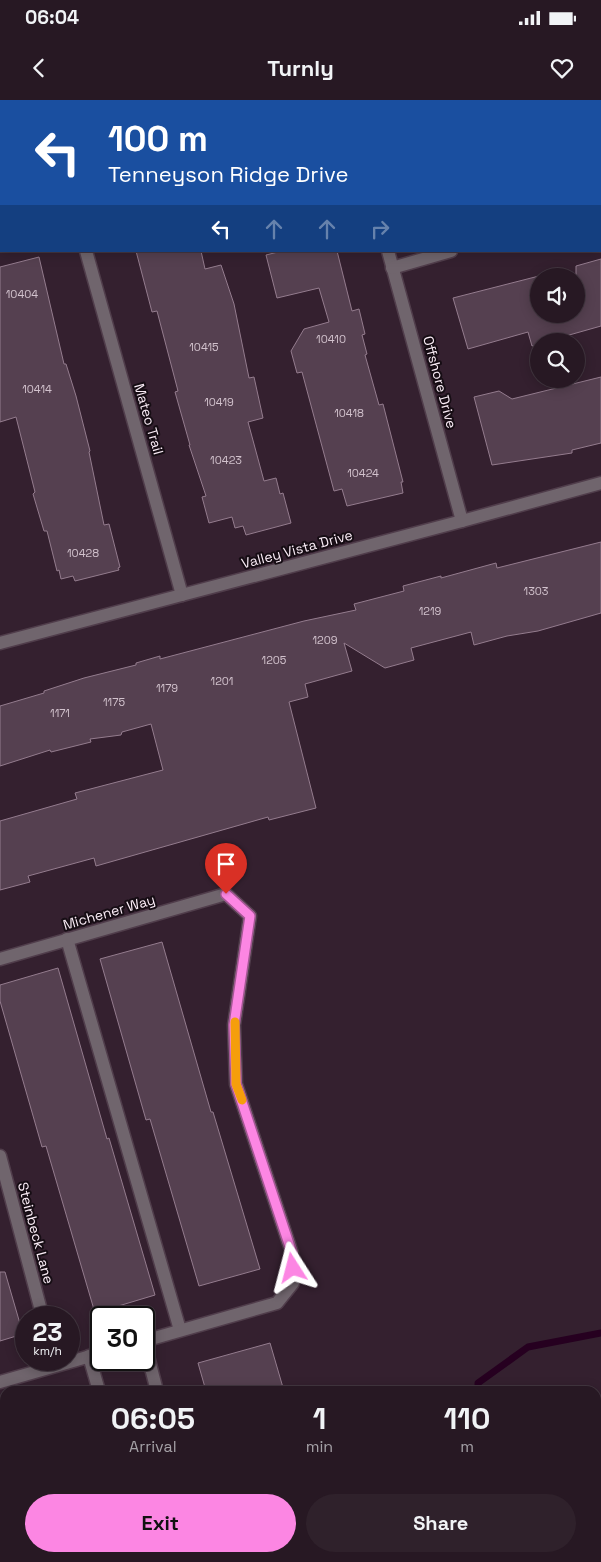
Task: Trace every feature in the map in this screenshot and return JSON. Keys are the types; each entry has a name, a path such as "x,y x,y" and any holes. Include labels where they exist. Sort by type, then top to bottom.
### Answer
{"street":[{"name":"Mateo Trail","path":"86,252 182,595"},
{"name":"Offshore Drive","path":"388,252 462,521"},
{"path":"392,268 448,252"},
{"name":"Valley Vista Drive","path":"0,642 601,483"},
{"name":"Michener Way","path":"0,959 226,894 250,916 234,1025 236,1084 292,1253 293,1283 276,1303 180,1330"},
{"path":"67,940 180,1330 155,1338"},
{"name":"Steinbeck Lane","path":"0,1156 40,1306"},
{"path":"0,1382 32,1371"},
{"path":"97,1371 98,1386"},
{"path":"152,1371 156,1386"}],"building":[{"path":"136,252 201,252 205,269 221,265 234,304 249,378 254,377 263,418 248,422 264,481 276,478 280,494 283,493 291,523 246,535 243,526 235,528 232,517 209,523 202,497 206,496 189,445 175,392 178,391 157,311 152,312"},
{"path":"278,252 337,252 352,311 359,309 365,334 362,335 367,354 365,355 379,405 383,404 403,482 401,482 403,493 347,506 342,489 334,491 302,372 297,373 291,351 304,329 329,322 319,288 277,298 266,255"},
{"path":"39,257 64,364 66,364 76,396 90,451 104,525 109,524 120,567 118,568 119,570 75,581 73,576 61,579 59,570 57,571 47,531 44,531 33,494 35,492 16,417 0,422 0,267"},
{"path":"601,259 601,326 576,333 530,333 530,339 528,332 468,349 453,298 530,278 530,323 585,323 585,268 576,268 576,266"},
{"path":"601,377 601,443 572,450 572,453 492,465 474,397 499,391 512,399 556,388 585,388 585,381"},
{"path":"601,542 601,613 538,631 507,636 474,645 471,632 411,648 414,660 385,668 344,643 352,671 305,684 308,697 289,702 316,808 269,820 268,817 96,866 94,858 28,876 30,882 0,890 0,821 77,799 75,793 163,770 151,724 122,732 121,735 90,739 91,742 51,752 50,750 0,766 0,706 44,693 44,691 84,678 136,665 136,663 160,656 160,659 304,621 356,610 354,604 404,591 403,586 496,563 497,568"},
{"path":"162,942 211,1112 213,1112 260,1269 199,1286 150,1119 146,1120 100,959"},
{"path":"58,968 107,1139 109,1138 155,1295 118,1306 93,1306 46,1146 42,1147 0,1001 0,985"},
{"path":"0,1272 5,1272 15,1306 15,1336 0,1341"},
{"path":"270,1343 283,1386 205,1386 198,1363"}],"waterway":[{"path":"478,1386 478,1383 528,1347 601,1333"}],"slow traffic":[{"path":"235,1022 236,1084 242,1100"}],"route":[{"path":"226,894 250,916 234,1025 236,1084 292,1253 293,1268"}]}
